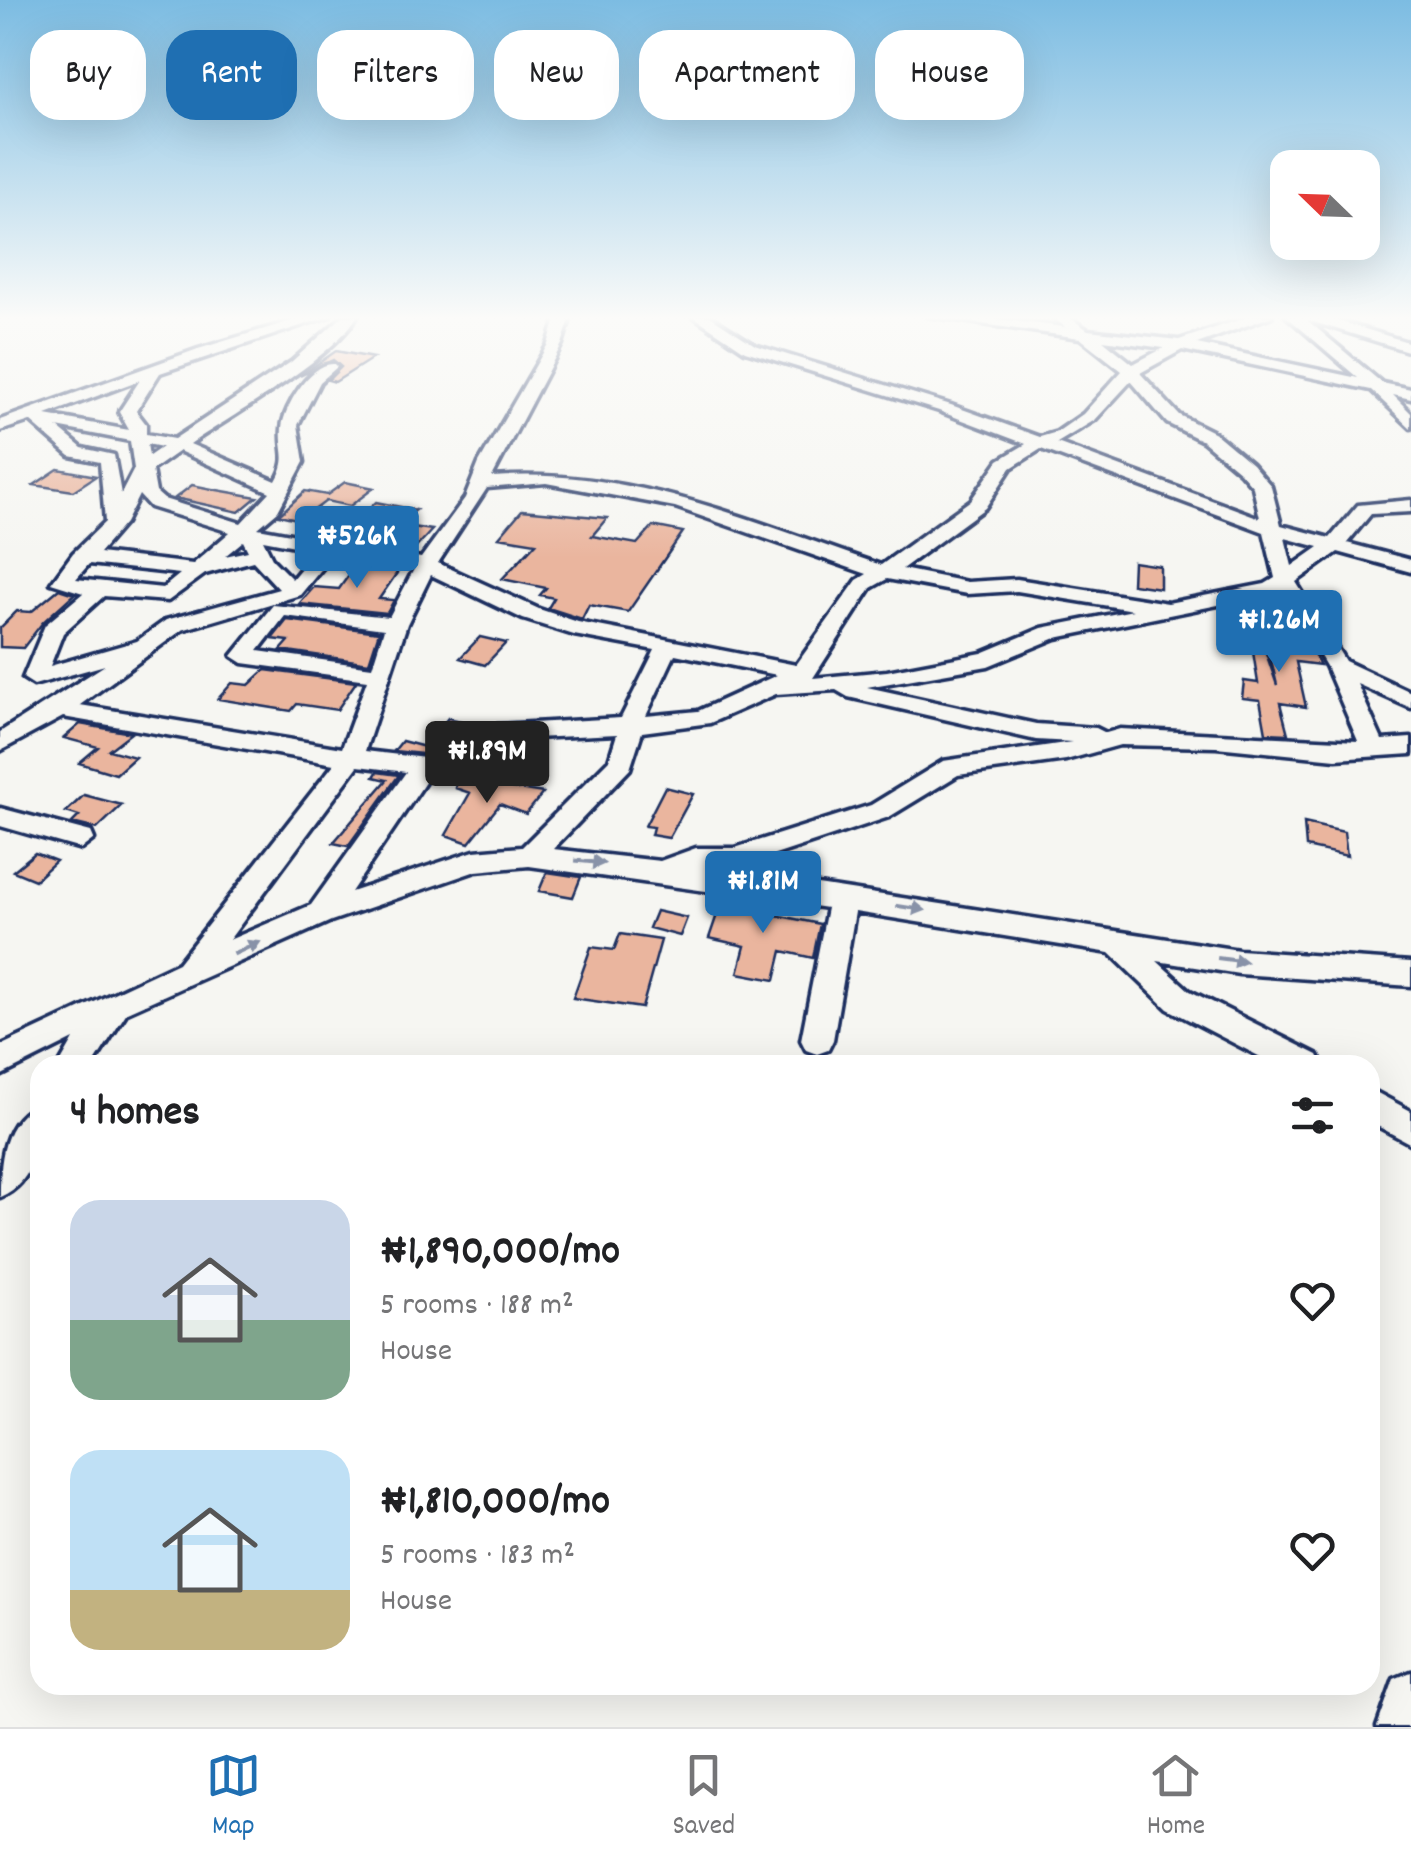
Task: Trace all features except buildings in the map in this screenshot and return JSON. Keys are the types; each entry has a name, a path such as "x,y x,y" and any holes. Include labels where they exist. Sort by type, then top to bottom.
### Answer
{"street":[{"path":"0,426 85,397"},
{"path":"137,397 127,412 138,424 135,436 148,494 158,503 245,531 426,565 531,614 574,628 668,646 1036,732 1216,739 1336,752 1411,746"},
{"path":"115,524 144,467 250,397"},
{"path":"171,507 149,509 115,524 80,557 61,583 168,595 271,507 295,462 290,425 305,397"},
{"path":"184,977 340,776 364,729 396,624 426,565 474,498 527,397"},
{"path":"908,397 1270,528 1411,566"},
{"path":"813,679 864,584 926,546 978,504 1005,464 1039,443 1062,436 1089,417 1108,397"},
{"path":"1153,397 1173,419 1209,437 1262,486 1284,579 1336,666 1374,747"},
{"path":"1386,397 1411,423"},
{"path":"0,412 179,445 280,490"},
{"path":"33,417 76,452 108,460 115,524"},
{"path":"480,483 546,478 614,487 681,502 879,572 967,588 1017,585 1171,610"},
{"path":"59,709 347,758 381,758 474,772 506,731 702,718 758,692 813,679 988,660 1050,633 1272,589 1334,546 1365,509 1411,506"},
{"path":"245,531 262,553 264,563 293,591"},
{"path":"0,743 59,709 174,625 293,591 327,549"},
{"path":"80,557 196,570 262,553"},
{"path":"99,590 53,630 34,678 144,646"},
{"path":"379,674 243,656 280,609 396,624"},
{"path":"529,856 621,763 628,724 668,646"},
{"path":"1336,666 1411,701"},
{"path":"656,870 696,858 736,858 880,810 952,767 1066,752 1120,737"},
{"path":"321,914 422,767"},
{"path":"0,817 80,838"},
{"path":"6,1053 321,914 474,861 529,856 656,870 1239,962 1411,974"},
{"path":"817,1040 842,898"},
{"path":"1117,942 1179,1000 1287,1055"},
{"path":"82,1055 116,1003"},
{"path":"1380,1110 1411,1129"},
{"path":"0,1180 30,1134"},
{"path":"1400,1727 1411,1696"}]}
